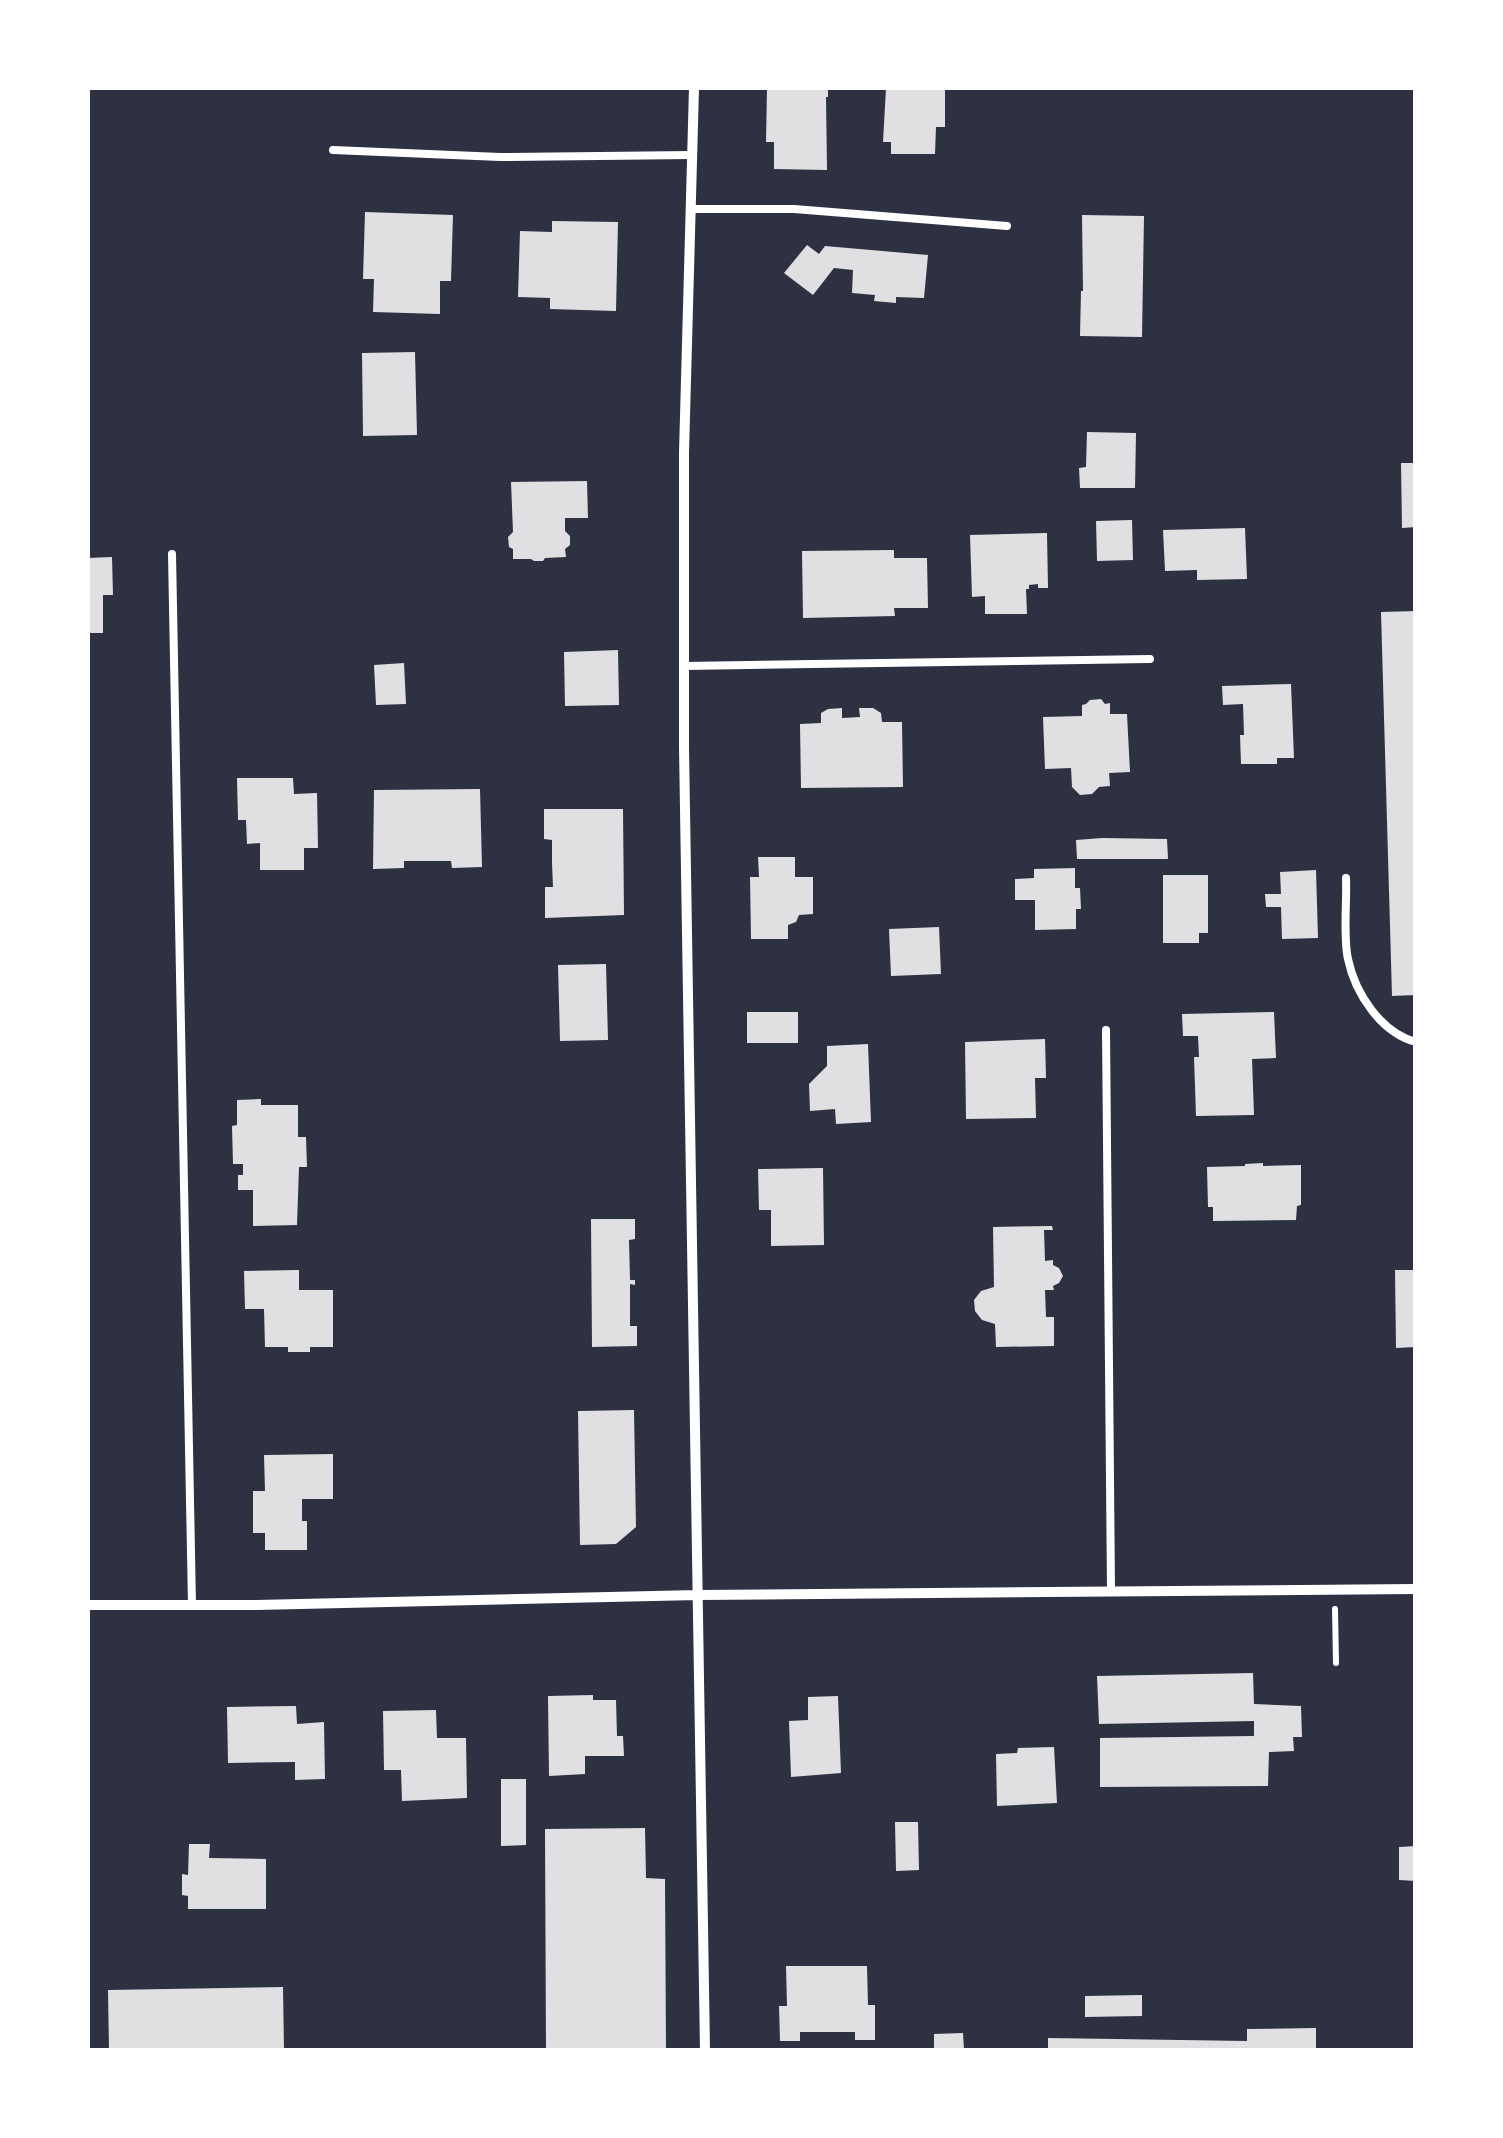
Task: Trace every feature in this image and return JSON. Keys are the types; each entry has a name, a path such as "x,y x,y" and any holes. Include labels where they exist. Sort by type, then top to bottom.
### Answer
{"street":[{"path":"694,88 684,452 684,766 705,2050"},
{"path":"88,1605 1416,1589"}],"lane":[{"path":"333,150 500,157 691,155"},
{"path":"691,209 794,209 1007,226"},
{"path":"172,554 192,1605"},
{"path":"684,666 1150,658"},
{"path":"1346,878 1347,958 1360,992 1378,1018 1403,1039 1416,1042"},
{"path":"1106,1030 1111,1591"}],"path":[{"path":"1334,1590 1336,1663"}],"building":[{"path":"767,88 828,88 827,170 774,169 774,142 766,142"},
{"path":"886,88 945,88 945,127 936,127 935,154 891,154 891,142 883,142"},
{"path":"365,212 453,215 451,281 440,281 440,314 373,312 374,279 363,279"},
{"path":"1082,215 1144,216 1142,337 1080,336"},
{"path":"552,221 618,222 616,311 550,309 550,298 518,297 520,231 552,232"},
{"path":"807,245 819,254 825,246 928,255 924,298 896,297 896,303 874,301 875,295 852,293 853,270 834,268 813,295 784,273"},
{"path":"415,352 417,435 363,436 362,353"},
{"path":"1087,432 1136,433 1135,488 1080,488 1079,468 1086,467"},
{"path":"1401,463 1416,463 1416,527 1402,528"},
{"path":"587,481 588,518 565,518 565,531 570,536 566,557 543,561 513,559 508,537 513,532 511,482"},
{"path":"1132,520 1133,560 1097,561 1096,521"},
{"path":"1245,528 1247,579 1197,580 1197,570 1165,571 1163,530"},
{"path":"1047,533 1048,588 1029,585 1027,614 985,614 985,596 972,597 970,535"},
{"path":"894,550 894,558 927,558 928,608 894,608 895,616 803,618 802,551"},
{"path":"112,557 113,595 103,595 103,633 88,633 88,558"},
{"path":"1416,611 1416,995 1392,996 1381,612"},
{"path":"618,650 619,705 565,706 564,652"},
{"path":"404,663 406,704 376,705 374,665"},
{"path":"1291,684 1294,758 1277,758 1277,764 1241,764 1243,704 1223,705 1222,686"},
{"path":"1101,699 1110,703 1110,714 1127,714 1130,772 1109,773 1110,786 1080,795 1072,787 1071,768 1045,769 1043,717 1082,716 1082,705"},
{"path":"842,708 842,718 860,717 859,708 873,708 881,713 882,722 902,722 903,787 801,788 800,724 821,723 821,713"},
{"path":"237,778 293,778 294,794 317,793 318,848 304,848 304,870 260,870 260,843 247,844 246,820 238,820"},
{"path":"480,789 482,867 452,868 451,861 404,861 404,868 373,869 374,790"},
{"path":"544,809 623,809 624,915 545,918 545,887 553,887 552,840 544,839"},
{"path":"1167,839 1168,859 1077,859 1076,840"},
{"path":"758,857 795,857 795,877 813,877 813,914 799,915 796,922 788,925 788,939 751,939 750,877 759,877"},
{"path":"1075,868 1081,909 1076,909 1076,929 1035,930 1035,900 1015,900 1015,879 1034,878 1034,869"},
{"path":"1316,870 1318,938 1282,939 1281,907 1266,907 1265,894 1281,894 1280,872"},
{"path":"1163,875 1208,875 1208,933 1199,933 1199,943 1163,943"},
{"path":"939,927 941,974 891,976 889,929"},
{"path":"606,964 608,1040 560,1041 558,965"},
{"path":"747,1012 798,1012 798,1043 747,1043"},
{"path":"1274,1012 1276,1058 1252,1059 1254,1115 1196,1116 1194,1057 1199,1057 1198,1036 1183,1036 1182,1014"},
{"path":"1045,1039 1046,1078 1035,1078 1036,1118 966,1119 965,1042"},
{"path":"868,1044 871,1122 836,1124 835,1109 810,1111 809,1084 827,1066 827,1046"},
{"path":"261,1099 261,1105 298,1105 298,1137 306,1137 307,1167 299,1167 297,1225 253,1226 253,1190 238,1190 243,1164 233,1164 232,1126 237,1125 237,1100"},
{"path":"1301,1165 1301,1205 1297,1206 1296,1220 1213,1221 1213,1207 1208,1207 1207,1167"},
{"path":"823,1168 824,1245 771,1246 771,1210 759,1210 758,1169"},
{"path":"591,1219 635,1219 635,1239 629,1240 630,1280 635,1280 635,1285 630,1284 630,1326 637,1326 637,1346 592,1347"},
{"path":"1052,1226 1053,1230 1044,1230 1045,1261 1053,1260 1063,1276 1053,1286 1054,1290 1045,1290 1046,1317 1054,1317 1054,1346 996,1347 995,1324 982,1320 975,1311 974,1300 981,1291 994,1287 993,1227"},
{"path":"299,1270 299,1290 333,1290 333,1347 288,1352 288,1347 265,1347 264,1309 245,1309 244,1271"},
{"path":"1395,1270 1416,1270 1416,1347 1396,1348"},
{"path":"634,1410 636,1527 616,1544 580,1545 578,1411"},
{"path":"333,1454 333,1499 302,1499 307,1550 265,1550 265,1533 253,1533 253,1491 265,1491 264,1455"},
{"path":"1253,1673 1254,1704 1301,1706 1302,1737 1293,1737 1294,1751 1269,1752 1268,1786 1100,1787 1100,1738 1254,1736 1254,1721 1099,1724 1097,1676"},
{"path":"593,1695 593,1700 616,1700 617,1736 623,1736 624,1756 585,1756 585,1774 549,1776 548,1696"},
{"path":"838,1696 841,1773 791,1777 789,1721 808,1720 808,1697"},
{"path":"296,1706 297,1724 324,1722 325,1779 295,1780 295,1762 228,1763 227,1707"},
{"path":"436,1710 437,1738 466,1738 467,1798 402,1801 401,1770 384,1770 383,1711"},
{"path":"1054,1747 1057,1803 997,1806 996,1754 1017,1753 1018,1748"},
{"path":"501,1779 526,1779 526,1845 501,1846"},
{"path":"895,1822 918,1822 919,1870 896,1871"},
{"path":"645,1828 646,1878 665,1879 666,2050 546,2050 545,1829"},
{"path":"189,1844 210,1844 209,1858 266,1859 266,1909 188,1909 188,1896 182,1895 182,1874 188,1875"},
{"path":"1416,1846 1416,1881 1399,1880 1399,1847"},
{"path":"786,1966 867,1966 868,2005 875,2005 875,2040 855,2040 855,2032 800,2032 800,2041 780,2041 779,2006 787,2006"},
{"path":"283,1987 284,2050 109,2050 108,1990"},
{"path":"1142,1995 1142,2016 1085,2017 1085,1996"},
{"path":"1316,2028 1316,2050 1048,2050 1048,2038 1247,2041 1247,2029"},
{"path":"963,2033 964,2050 934,2050 934,2034"}]}
